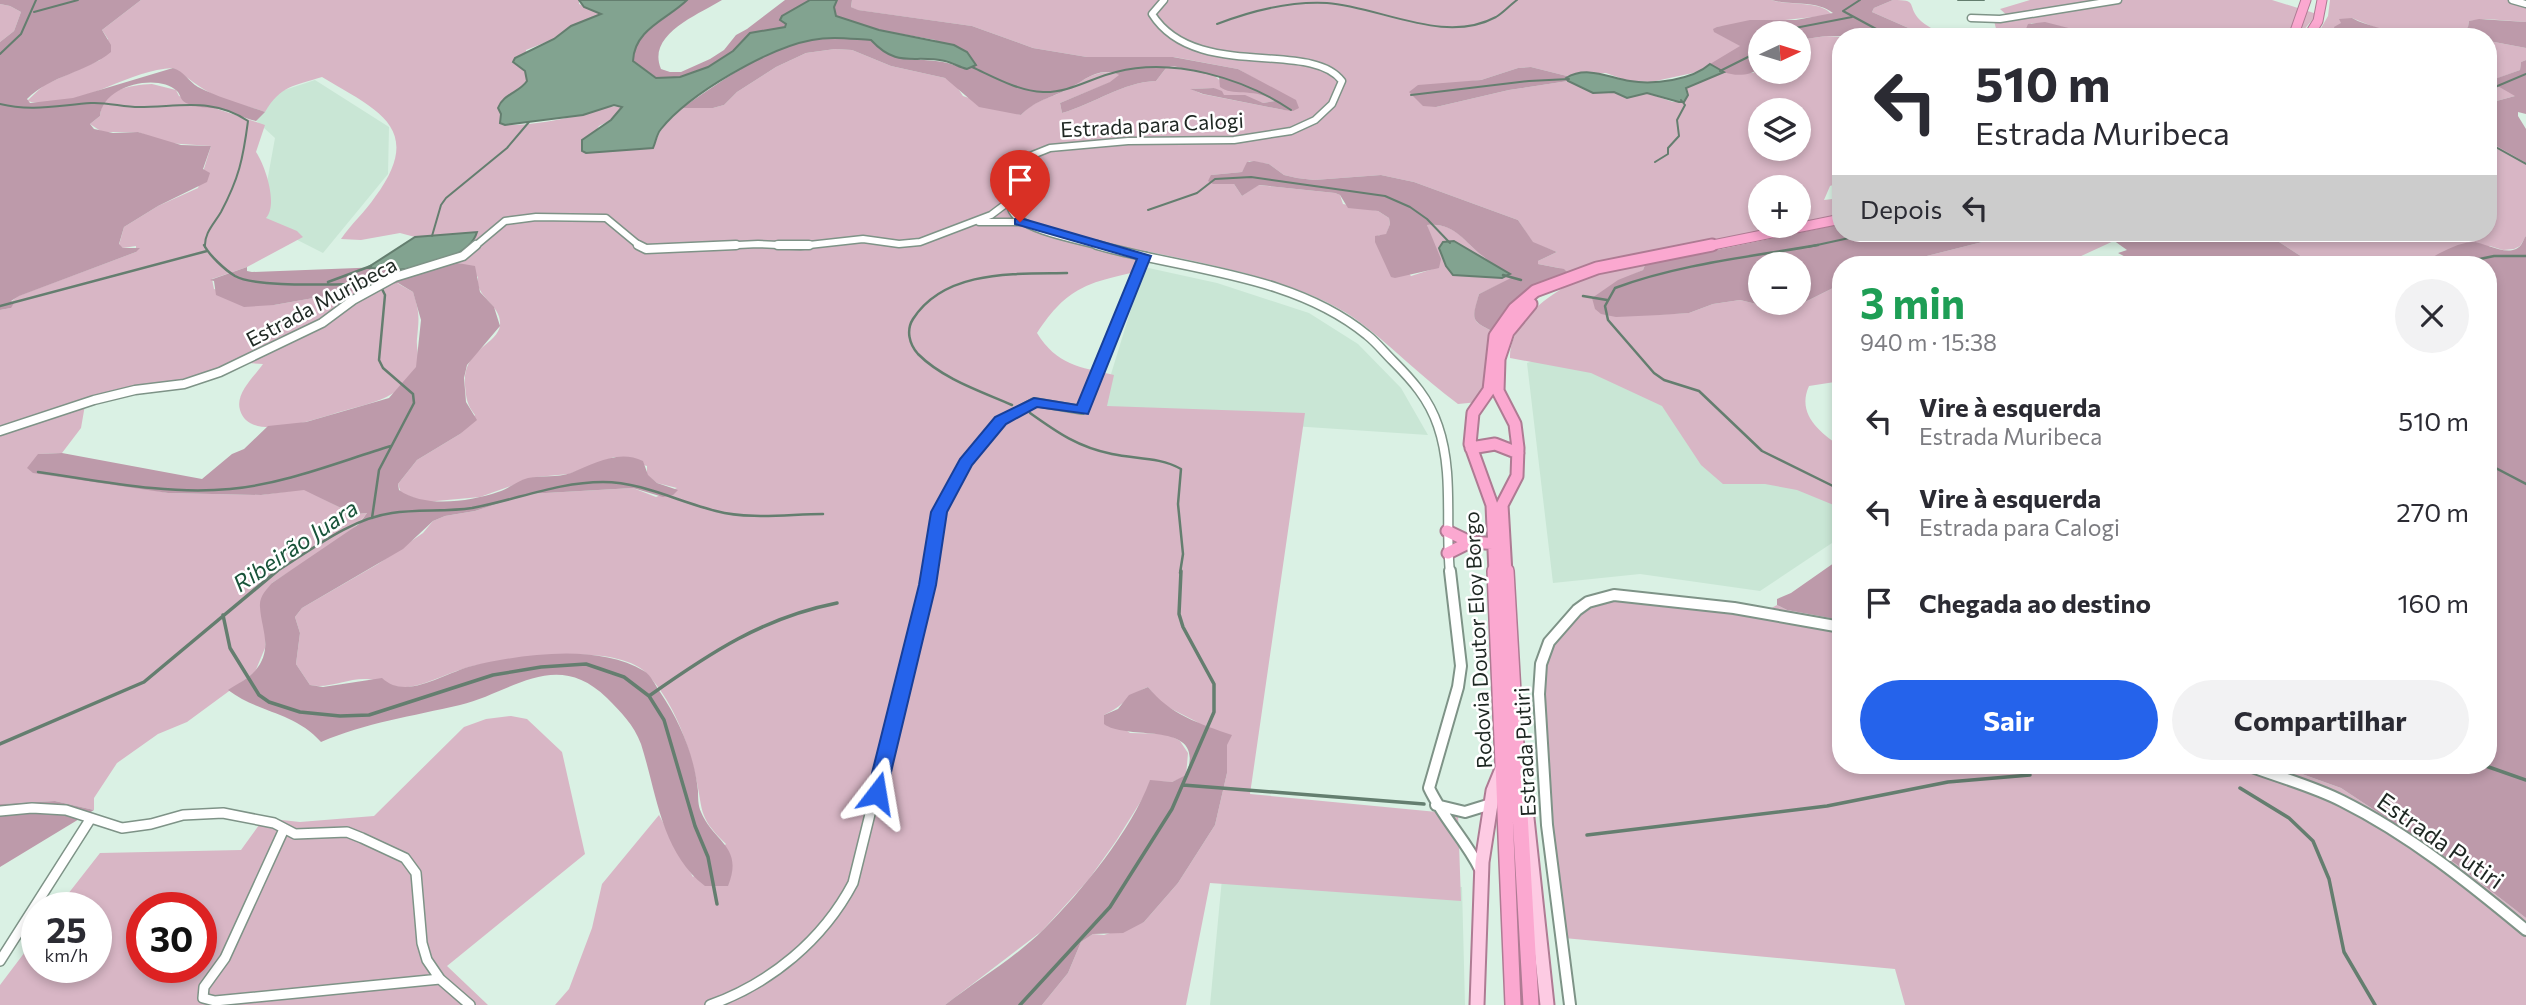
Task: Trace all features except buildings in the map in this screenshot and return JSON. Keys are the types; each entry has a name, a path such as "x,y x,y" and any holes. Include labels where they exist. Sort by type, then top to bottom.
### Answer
{"highway":[{"path":"2296,28 2306,0"},
{"path":"2313,28 2318,20 2322,0"},
{"path":"1531,1005 1499,544 1502,505 1517,476 1516,424 1498,391 1499,359 1511,326 1538,298 1569,282 1613,269 1832,222"},
{"name":"Rodovia Doutor Eloy Borgo","path":"1513,1005 1499,544 1492,505 1471,448 1473,413 1489,390 1495,336 1514,309 1535,291 1566,278 1597,268 1832,222"},
{"path":"1471,448 1484,443 1500,444 1518,453"},
{"path":"1447,531 1470,542 1499,544"},
{"path":"1448,553 1470,542"}],"main road":[{"path":"1477,1005 1481,871 1491,804 1498,775 1505,763"},
{"path":"1518,790 1525,806 1530,837 1547,1005"}],"street":[{"name":"Estrada para Calogi","path":"1007,203 1008,181 1036,152 1107,142 1209,142 1266,137 1289,132 1306,124 1325,111 1340,92 1342,81 1336,73 1321,66 1214,51 1172,40 1154,23 1152,14 1164,0"},
{"path":"1971,18 2000,19 2118,0"},
{"path":"2512,0 2526,4"},
{"path":"975,222 991,215 1007,203 1020,222"},
{"name":"Estrada Muribeca","path":"0,431 94,400 135,390 184,384 220,372 322,323 395,277 463,256 505,221 546,216 606,218 621,228 634,243 646,249 758,244 800,246 863,239 899,244 939,237 975,222"},
{"path":"975,222 1020,222 1109,249 1259,282 1299,296 1330,311 1380,346 1411,379 1427,401 1438,426 1446,459 1448,553 1461,666 1429,788 1436,804 1466,841 1481,871"},
{"path":"710,1005 735,996 800,953 839,909 853,883 898,710 928,585 939,512 965,463 1000,421 1034,402 1082,410 1145,256"},
{"name":"Estrada Putiri","path":"1570,1005 1547,825 1539,694 1541,664 1549,642 1577,610 1588,603 1615,595 1734,608 1832,625"},
{"name":"Estrada Putiri","path":"2271,774 2339,799 2381,821 2451,867 2526,930"},
{"path":"1436,804 1465,812 1491,804"},
{"path":"0,811 50,808 122,828 183,815 223,813 258,819 295,834 347,832 405,858 416,873 422,943 427,960 440,979 470,1005"},
{"path":"0,961 91,818"},
{"path":"284,828 225,957 204,987 203,998 215,1001 440,979"}],"shaded area":[{"path":"0,0 141,0 102,30 111,45 111,52 91,65 47,84 27,99 30,103 73,98 173,68 198,87 265,112 256,121 219,109 194,106 184,102 177,91 157,83 132,85 111,96 103,105 100,116 90,124 94,129 113,133 138,132 181,145 211,146 203,169 210,173 207,182 158,206 124,227 119,244 123,248 140,248 136,252 19,296 11,301 14,303 11,308 0,310 0,42 14,31 21,12 0,4"},
{"path":"141,0 579,0 579,4 602,14 571,26 554,39 526,50 527,81 504,111 502,125 544,122 608,107 622,107 611,120 599,126 582,151 586,153 652,148 662,128 682,108 713,108 724,105 737,92 776,67 806,53 835,49 852,50 891,66 945,78 955,84 963,96 1021,115 1036,103 1097,74 1104,72 1120,75 1116,80 1060,103 1062,113 1120,89 1156,81 1166,68 1173,66 1214,75 1231,91 1256,91 1275,101 1263,103 1223,95 1214,88 1191,89 1202,94 1284,110 1297,103 1238,69 1174,57 1087,57 1033,48 972,26 857,10 851,7 852,0 1771,0 1813,5 1832,15 1748,21 1748,24 1717,27 1719,34 1741,46 1702,71 1651,82 1628,81 1606,73 1567,76 1531,67 1518,68 1481,80 1451,84 1436,107 1509,90 1568,81 1593,93 1615,92 1633,96 1647,93 1673,102 1684,102 1688,95 1686,88 1724,72 1748,73 1748,84 1811,84 1811,38 1832,36 1832,185 1824,200 1832,199 1832,218 1811,222 1811,175 1748,175 1748,235 1569,274 1559,268 1538,264 1538,261 1557,252 1533,243 1518,220 1414,182 1381,175 1314,180 1297,178 1284,175 1269,164 1249,161 1242,172 1211,175 1213,184 1234,184 1242,196 1258,185 1335,193 1340,195 1343,204 1378,211 1389,218 1390,224 1386,235 1378,235 1411,276 1433,269 1433,244 1427,225 1453,230 1505,272 1511,279 1479,294 1474,315 1477,322 1496,333 1489,401 1458,404 1354,318 1308,294 1253,276 1145,251 1139,271 1092,283 1080,289 1059,305 1037,333 1053,352 1070,363 1114,375 1107,406 1305,413 1250,794 1458,814 1461,901 1210,883 1186,1005 1042,1005 1068,973 1081,942 1093,934 1104,935 1144,922 1178,883 1215,825 1227,773 1227,745 1197,722 1160,703 1148,687 1104,715 1130,733 1168,734 1180,741 1188,753 1186,776 1172,782 1150,781 1146,793 1089,879 1042,931 945,1005 555,1005 569,989 592,928 602,884 659,815 693,877 726,844 705,819 688,748 665,697 648,675 634,665 614,658 590,655 538,656 491,663 465,668 408,687 397,687 367,679 325,686 310,685 296,664 300,633 295,617 302,608 378,564 423,533 433,521 445,516 475,511 528,494 633,488 656,497 677,488 657,483 647,475 647,466 614,457 569,474 536,477 480,497 425,502 401,493 398,484 417,460 460,434 475,415 466,398 466,373 474,355 498,332 499,318 480,290 478,277 462,264 440,260 469,247 477,232 415,237 400,233 361,240 341,239 390,173 396,154 395,137 376,111 322,77 283,91 265,112 216,96 173,68 155,70 64,101 27,101 44,85 100,60 108,39 102,30"},
{"path":"579,0 687,0 653,26 639,41 635,50 633,61 656,78 680,77 708,67 733,51 750,33 785,27 786,24 780,20 782,16 810,0 837,0 834,7 836,16 879,30 954,45 967,52 976,65 967,69 934,59 898,58 889,55 871,40 812,40 752,62 709,88 674,115 661,129 653,148 586,153 582,151 582,140 611,120 622,107 614,105 583,115 505,125 500,123 501,114 498,108 504,99 527,81 525,71 513,62 515,58 554,39 571,26 601,14 584,7"},
{"path":"687,0 722,0 668,35 661,45 658,57 661,69 670,72 681,72 710,59 724,50 736,35 785,0 810,0 782,16 787,24 785,27 750,33 733,51 708,67 680,77 657,78 633,61 635,50 646,33"},
{"path":"837,0 852,0 851,7 858,10 972,26 1033,48 1087,57 1173,57 1238,69 1296,100 1299,108 1293,111 1284,110 1203,94 1190,89 1214,88 1222,91 1224,95 1245,95 1263,103 1275,101 1259,94 1225,90 1220,87 1219,77 1173,66 1166,68 1156,81 1120,89 1062,113 1060,103 1110,82 1119,75 1104,72 1090,76 1036,103 1021,115 979,107 945,78 891,66 852,50 835,49 806,53 776,67 737,92 724,105 713,108 682,108 727,77 760,59 794,44 818,39 871,40 880,49 901,58 936,61 959,67 935,40 879,30 836,16 834,7"},
{"path":"1771,0 1893,0 1874,8 1872,12 1908,28 1832,28 1832,36 1811,38 1811,21 1748,21 1748,74 1735,75 1710,64 1740,46 1713,29 1750,20 1796,20 1833,13 1811,5"},
{"path":"1893,0 1909,2 1921,21 1931,28 1908,28 1872,12 1874,8"},
{"path":"2030,0 2272,0 2317,14 2305,28 2066,28 2031,23 2028,28 1996,28 1994,21 2009,17 2000,9"},
{"path":"2330,0 2526,2 2526,22 2486,19 2469,21 2467,28 2377,28 2352,18 2341,23 2340,28 2321,28 2328,16"},
{"path":"0,4 21,12 14,31 0,42"},
{"path":"2352,18 2380,28 2334,28 2341,23 2339,19"},
{"path":"2479,19 2526,22 2526,48 2497,43 2497,28 2467,28 2469,21"},
{"path":"2045,22 2068,28 2026,28 2028,24"},
{"path":"2497,43 2526,48 2526,60 2521,62 2520,70 2497,78"},
{"path":"2526,60 2526,114 2518,112 2518,116 2526,129 2526,163 2497,146 2497,101 2515,96 2497,86 2497,78 2520,70 2521,62"},
{"path":"1710,64 1724,72 1686,88 1688,95 1684,102 1647,93 1627,98 1614,92 1593,93 1566,78 1590,72 1630,81 1661,82 1693,74"},
{"path":"1531,67 1567,76 1568,81 1509,90 1436,107 1423,106 1409,92 1418,85 1481,80 1518,68"},
{"path":"315,80 389,127 388,174 323,253 260,221 275,138 239,105"},
{"path":"152,84 176,90 179,96 265,125 256,152 267,176 271,195 266,218 297,231 303,237 247,267 212,279 214,289 274,305 397,283 413,292 417,305 418,363 412,377 396,392 386,397 303,423 271,427 257,426 246,420 240,410 243,391 263,364 248,363 187,382 85,405 81,428 62,453 38,454 110,482 168,493 261,495 304,489 341,508 346,515 367,513 335,543 272,583 265,624 265,648 255,672 187,722 158,734 117,763 94,798 94,810 55,801 0,804 0,310 11,308 11,302 18,296 136,252 136,246 123,248 119,245 124,227 158,206 198,188 211,146 167,143 138,132 102,132 90,124 100,116 102,107 112,94 126,87"},
{"path":"2497,85 2515,94 2497,101"},
{"path":"2497,146 2526,163 2526,236 2520,246 2514,249 2503,250 2490,246 2447,256 2301,256 2279,242 2497,242"},
{"path":"1247,162 1269,164 1284,175 1297,178 1314,180 1381,175 1414,182 1518,220 1533,242 1557,252 1538,261 1538,264 1564,269 1569,274 1550,282 1496,333 1475,319 1476,303 1479,294 1511,278 1458,234 1445,227 1427,225 1441,259 1439,268 1391,277 1375,242 1375,236 1386,234 1389,218 1378,211 1348,208 1340,195 1335,193 1259,185 1242,196 1234,184 1213,184 1208,181 1211,175 1242,172"},
{"path":"1832,226 1832,242 1982,242 1927,256 1832,256 1832,288 1811,299 1811,252 1748,252 1748,302 1740,300 1713,304 1689,313 1616,317 1601,314 1595,309 1592,298 1618,280 1643,270 1645,265 1774,238 1811,238 1811,230"},
{"path":"477,232 473,240 458,253 437,262 401,270 367,268 415,237"},
{"path":"2526,236 2526,918 2456,864 2341,788 2302,774 2497,774 2497,256 2434,256 2472,242 2504,250 2516,249"},
{"path":"1454,241 1510,274 1502,278 1453,275 1439,248 1443,242"},
{"path":"1982,242 2112,242 2081,256 1927,256"},
{"path":"2116,242 2279,242 2301,256 2124,256 2118,253 2127,250"},
{"path":"440,260 475,266 480,292 494,307 500,326 467,365 464,378 466,402 477,420 460,434 417,460 398,484 399,490 421,499 461,501 498,492 528,478 566,475 606,459 624,457 643,461 648,475 657,483 678,490 673,495 663,497 633,488 528,494 433,521 403,549 302,608 295,617 300,633 296,664 310,685 323,687 382,678 402,687 414,686 472,666 536,655 583,654 605,657 644,671 667,703 685,739 693,764 701,812 730,853 732,873 728,886 705,886 679,857 662,821 635,731 607,698 588,683 570,676 534,678 460,705 372,725 321,742 299,724 252,704 228,690 252,674 264,655 265,639 260,603 265,591 272,583 359,524 367,513 346,515 341,508 304,490 261,495 168,493 33,473 27,468 38,454 62,453 202,479 232,454 244,449 268,426 306,422 389,398 416,367 421,320 413,292 398,283 274,305 244,307 216,295 214,281 210,280 247,267 247,271 252,272 383,267 403,270"},
{"path":"1645,265 1643,270 1632,275 1648,315 1689,313 1713,304 1740,300 1748,302 1748,315 1811,315 1811,299 1832,288 1832,382 1809,386 1806,406 1813,422 1832,440 1832,504 1797,490 1765,484 1723,484 1701,465 1662,406 1591,373 1510,358 1515,336 1537,307 1565,287 1594,276"},
{"path":"1144,267 1217,283 1309,313 1358,344 1401,388 1428,435 1099,413"},
{"path":"1603,336 1832,483 1832,543 1760,591 1640,574 1553,583 1527,363"},
{"path":"1832,564 1832,618 1787,610 1777,605 1777,599 1791,593"},
{"path":"1612,592 1766,611 1777,605 1787,610 1832,618 1832,774 2302,774 2341,788 2456,864 2526,918 2526,1005 1905,1005 1895,969 1564,938 1536,678 1561,621"},
{"path":"1148,687 1175,711 1232,735 1227,745 1227,773 1215,825 1178,883 1144,922 1123,933 1093,934 1081,942 1068,973 1042,1005 945,1005 1021,950 1058,914 1089,879 1118,839 1150,780 1172,782 1186,775 1190,757 1186,746 1176,739 1115,729 1104,724 1104,715 1118,709 1129,695"},
{"path":"511,716 527,719 562,752 585,854 447,966 488,1005 0,1005 0,985 21,957 21,983 112,983 112,892 70,892 100,853 241,850 264,818 300,822 374,816 464,727 486,719"},
{"path":"55,801 94,810 0,867 0,804"},
{"path":"1223,868 1462,887 1465,1005 1210,1005"}],"waterway":[{"path":"0,54 21,34 36,0"},
{"path":"34,12 78,0"},
{"path":"1217,24 1271,8 1327,3 1412,22 1455,27 1476,25 1496,17 1517,0"},
{"path":"1860,0 1843,11 1874,28"},
{"path":"1958,0 1984,0"},
{"path":"1811,25 1852,17"},
{"path":"1720,71 1748,57"},
{"path":"972,67 1015,86 1043,92 1062,90 1116,72 1138,68 1184,69 1207,73 1251,88 1291,110"},
{"path":"2497,86 2526,74"},
{"path":"1411,95 1569,79"},
{"path":"1655,162 1668,154 1668,148 1679,136 1677,120 1685,105 1681,100"},
{"path":"0,104 34,108 97,103 139,107 195,105 222,109 248,121 236,178 208,233 205,246"},
{"name":"Ribeirão Juara","path":"432,236 441,205 446,198 507,148 529,122"},
{"path":"2497,148 2526,164"},
{"path":"1148,210 1197,193 1215,179 1251,177 1385,196 1410,207 1427,219 1450,243"},
{"path":"1815,246 1832,242"},
{"path":"205,246 227,270 246,280 282,284 376,284"},
{"path":"1808,247 1815,246"},
{"path":"1815,246 1715,262 1639,280 1615,288 1605,306 1608,320 1654,373 1664,380 1699,391 1762,451 1832,486"},
{"path":"0,306 207,251"},
{"path":"2497,256 2526,256"},
{"name":"Ribeirão Juara","path":"328,282 371,266"},
{"path":"1012,405 962,384 928,363 912,346 909,337 911,323 927,303 943,291 962,283 1004,275 1067,273"},
{"path":"1503,275 1521,280"},
{"name":"Ribeirão Juara","path":"372,517 379,470 414,403 413,394 383,368 379,360 385,295 381,287"},
{"path":"1583,296 1607,300"},
{"path":"1030,413 1078,443 1112,454 1156,460 1181,469 1178,504 1183,554 1180,573"},
{"path":"38,472 158,489 230,489 291,477 391,446"},
{"path":"2497,469 2526,484"},
{"path":"372,517 402,512 472,508 553,488 603,482 632,485 729,514 823,514"},
{"name":"Ribeirão Juara","path":"277,571 330,537 372,517"},
{"name":"Ribeirão Juara","path":"223,616 277,571"},
{"path":"1020,1005 1110,907 1172,809 1214,712 1214,684 1183,627 1179,614 1181,571"},
{"path":"649,696 738,639 785,618 837,603"},
{"name":"Ribeirão Juara","path":"0,744 144,682 223,616"},
{"path":"223,616 230,648 259,695 269,702 300,712 340,716 369,715 493,675 541,667 586,664 624,677 649,696"},
{"path":"649,696 664,720 695,826 708,857 717,904"},
{"path":"2497,770 2526,780"},
{"path":"1587,835 1827,806 1948,782 2030,775"},
{"path":"1183,785 1424,804"},
{"path":"2240,788 2289,818 2313,841 2329,879 2344,952 2375,1005"}],"route":[{"path":"877,793 928,585 939,512 965,463 1000,421 1034,402 1082,410 1145,256 1122,252 1020,222"}]}
